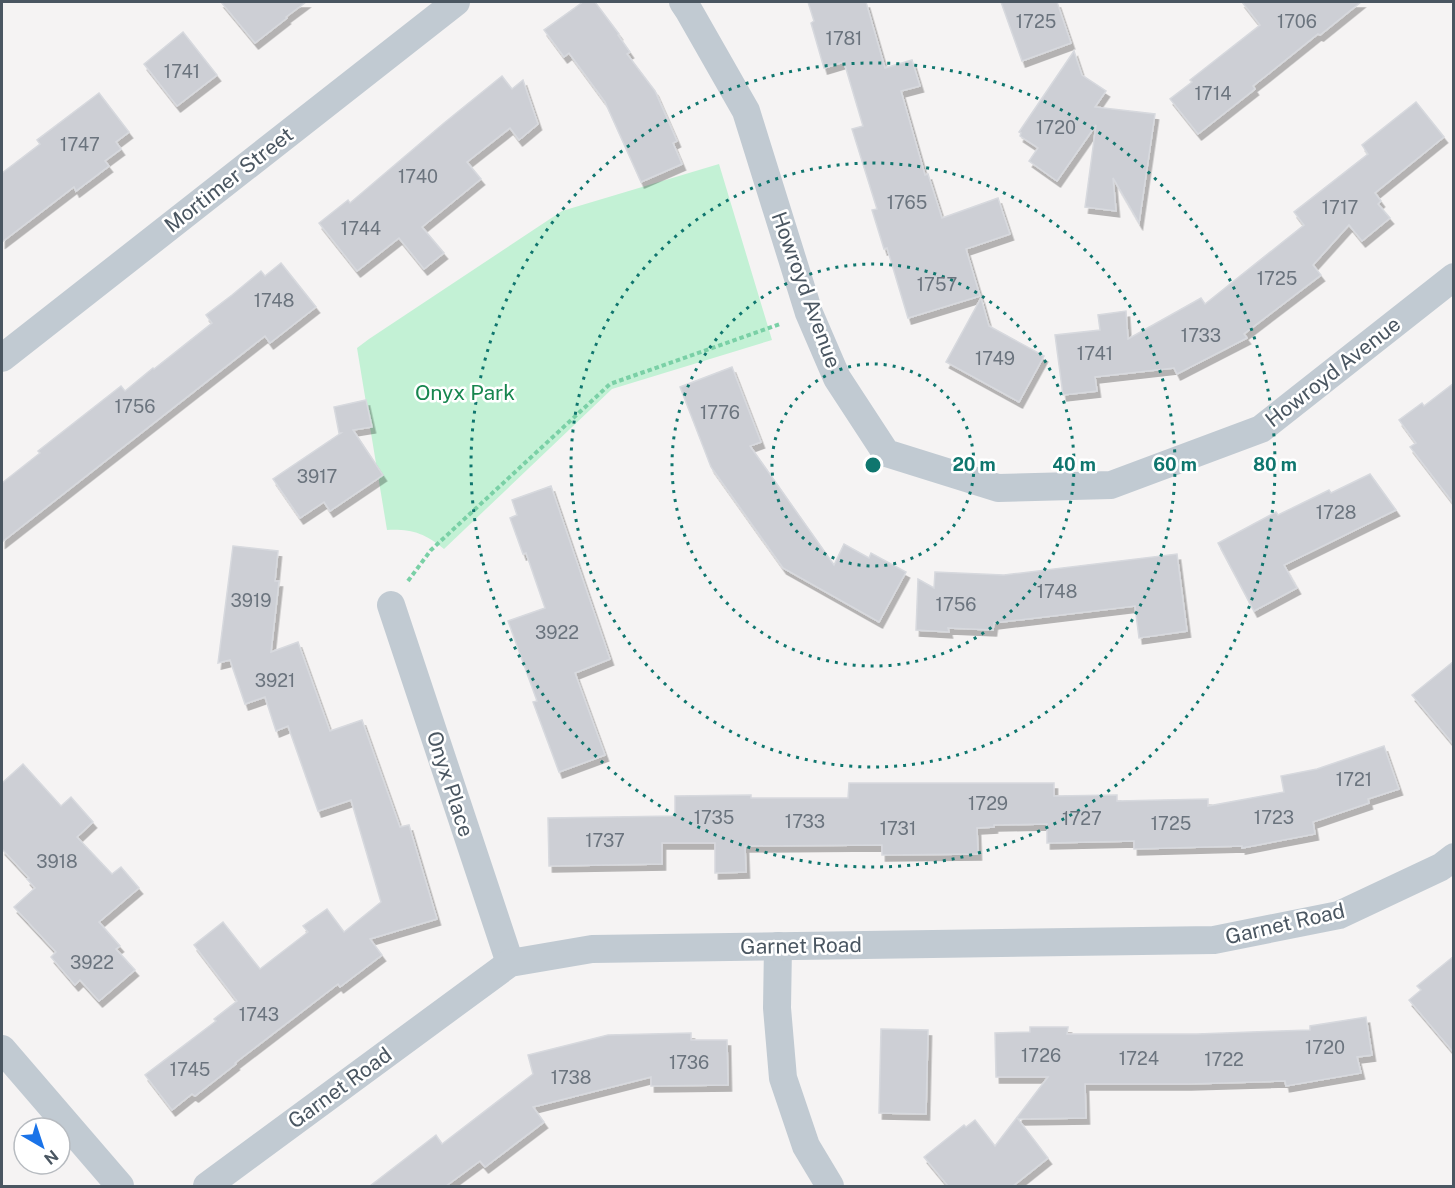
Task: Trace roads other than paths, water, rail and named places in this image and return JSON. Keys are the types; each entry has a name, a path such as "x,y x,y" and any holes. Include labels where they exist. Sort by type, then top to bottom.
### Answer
{"street":[{"name":"Mortimer Street","path":"2,358 456,2"},
{"name":"Howroyd Avenue","path":"683,2 746,111 809,314 837,378 886,453 998,488 1111,485 1261,429 1454,276"},
{"name":"Onyx Place","path":"391,604 510,963"},
{"name":"Garnet Road","path":"207,1186 510,963 592,949 1214,940 1339,915 1441,867 1454,857"},
{"path":"777,946 777,1008 783,1077 806,1146 830,1186"},
{"path":"2,1049 120,1186"}],"park label":[{"name":"Onyx Park","path":"465,393"}]}
